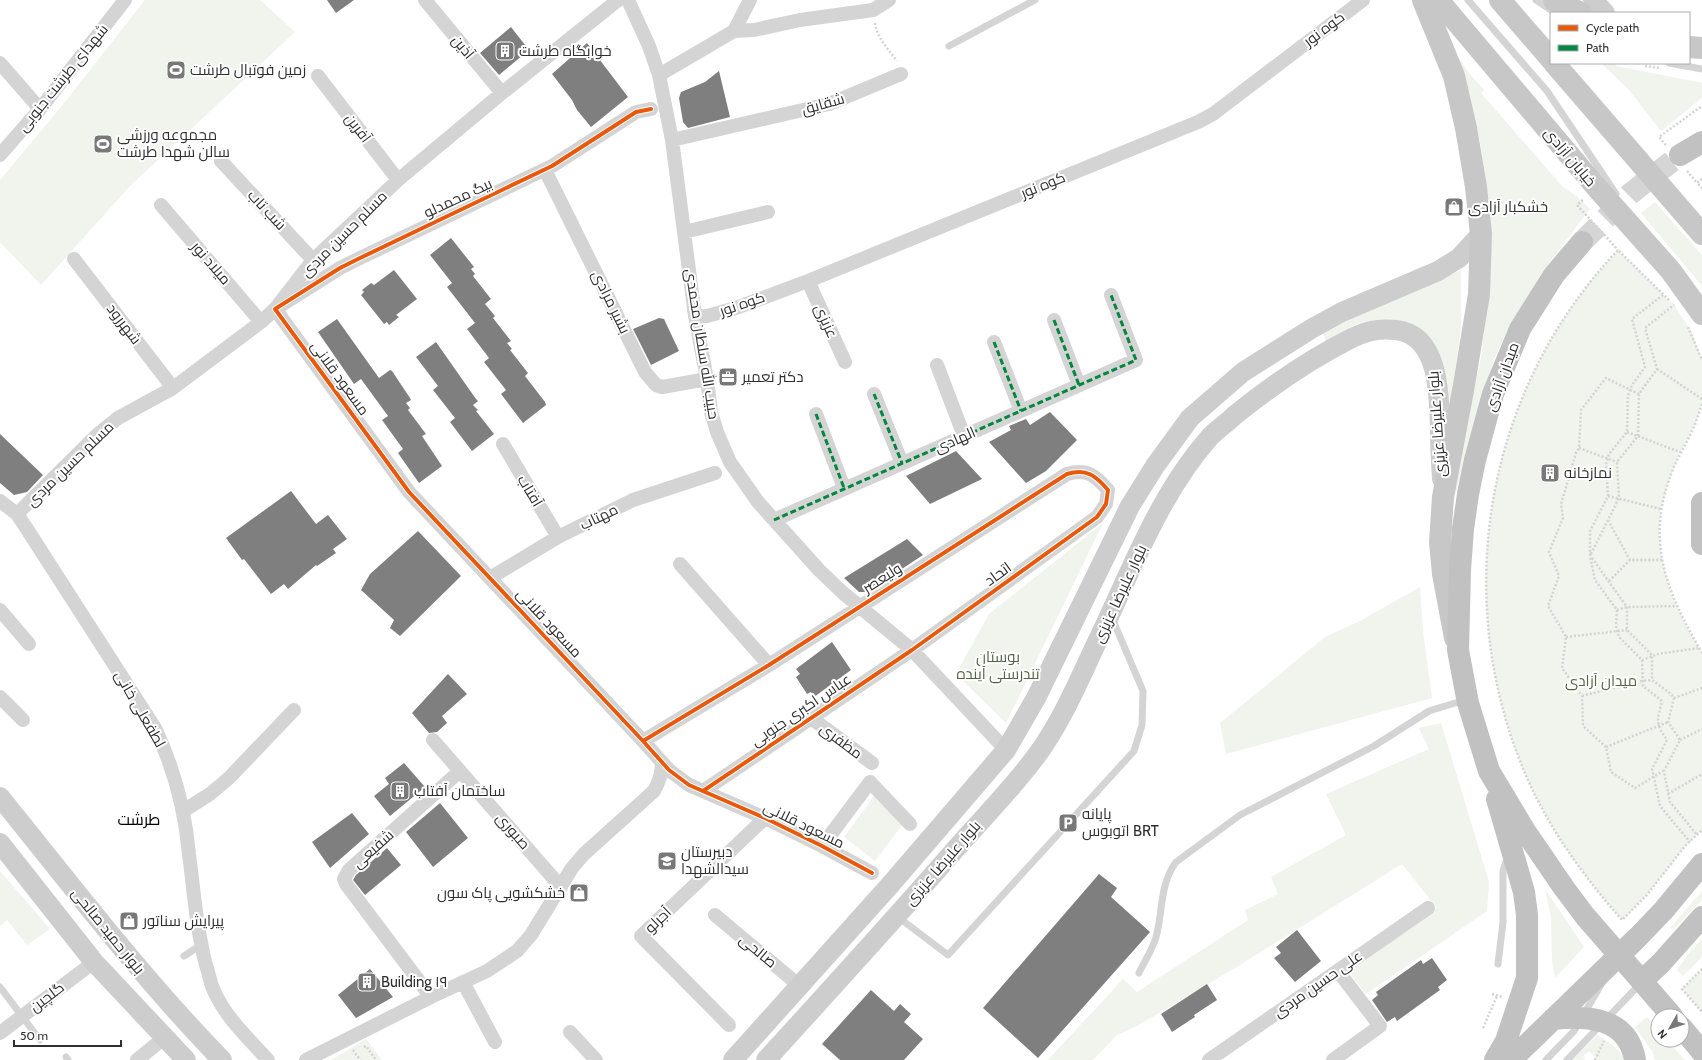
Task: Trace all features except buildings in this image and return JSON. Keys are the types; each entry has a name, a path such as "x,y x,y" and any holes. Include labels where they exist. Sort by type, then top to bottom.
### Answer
{"highway":[{"path":"1680,155 1702,142"},
{"name":"میدان آزادی","path":"1582,242 1554,275 1520,329 1494,394 1475,460 1468,494 1460,563 1458,650 1467,699 1489,771 1525,831 1564,888 1619,956 1665,1008"},
{"path":"1702,503 1702,544"},
{"path":"1489,771 1524,892 1526,915 1527,978 1506,1041 1495,1060"},
{"path":"1511,1060 1619,956 1663,911 1702,864"},
{"path":"1642,981 1661,963 1702,917"},
{"path":"1553,1019 1582,1017 1605,1022 1618,1028 1629,1042 1635,1060"},
{"path":"1690,1038 1702,1052"}],"main road":[{"path":"1423,0 1454,76 1466,128 1476,187 1481,234 1479,294 1443,497 1440,542 1442,574 1458,650"},
{"name":"خیابان آزادی","path":"1438,0 1598,189 1671,271 1694,319"},
{"path":"1500,0 1550,58"},
{"path":"1554,0 1601,12"},
{"path":"1690,47 1702,48"},
{"path":"1555,64 1702,234"},
{"name":"بلوار علیرضا عزیزی","path":"733,1060 801,987 1006,750 1036,698 1141,487 1154,466 1190,418 1243,372 1310,329 1342,312 1438,270 1459,258 1481,234"},
{"name":"بلوار علیرضا عزیزی","path":"766,1060 897,916 1038,754 1073,693 1156,518 1179,478 1210,437 1269,389 1323,354 1354,337 1373,329 1386,328 1403,330 1414,336 1423,344 1432,361 1437,382 1443,497"},
{"path":"1310,329 1323,354"},
{"path":"1097,575 1123,589"},
{"path":"1006,750 1027,768"},
{"name":"بلوار حمید صالحی","path":"0,797 118,944 192,1029 222,1060"},
{"name":"بلوار حمید صالحی","path":"0,843 94,962 186,1060"}],"street":[{"name":"شهدای طرشت جنوبی","path":"0,155 40,109 125,0"},
{"name":"آذین","path":"425,0 502,93"},
{"name":"مسلم حسین مردی","path":"17,514 97,434 108,425 173,388 260,322 275,309 313,260 398,180 502,93 618,0"},
{"name":"حبیب الله سلطان محمدی","path":"628,0 649,46 659,75 672,140 695,316 707,379 711,412 717,432 730,462 758,502 819,570 859,606 912,650 1006,750"},
{"path":"734,32 750,0"},
{"path":"659,75 734,32 754,30 800,20 873,10 890,0"},
{"name":"کوه نور","path":"695,316 706,316 736,308 808,281 1198,122 1213,114 1363,0"},
{"path":"0,63 40,109"},
{"name":"شقایق","path":"672,140 829,104 901,74"},
{"name":"آفرین","path":"318,76 398,180"},
{"name":"بیگ محمدلو","path":"275,309 358,259 545,170 562,161 636,112 651,109"},
{"name":"شب تاب","path":"221,161 313,260"},
{"name":"بشیر مرادی","path":"545,170 646,372 656,385 662,387 707,379"},
{"name":"میلاد نور","path":"161,205 260,322"},
{"path":"684,232 768,212"},
{"name":"شهررود","path":"74,259 173,388"},
{"name":"عزیزی","path":"808,281 845,362"},
{"name":"الهادی","path":"774,520 1136,360 1111,294"},
{"name":"مسعود قلانی","path":"275,309 409,492 643,741 662,764 682,781 765,818 872,873"},
{"path":"1054,320 1079,385"},
{"path":"994,342 1021,411"},
{"path":"937,365 964,436"},
{"path":"874,394 902,463"},
{"path":"816,414 844,488"},
{"name":"آفتاب","path":"502,444 558,537"},
{"name":"ولیعصر","path":"643,741 769,665 1067,474 1076,471 1092,474 1108,490 1106,504 1097,517"},
{"name":"مهتاب","path":"490,578 558,537 633,500 715,473"},
{"name":"لطفعلی خانی","path":"0,501 17,514 155,728 163,745 177,786 183,811 201,945 213,990 229,1016 268,1060"},
{"name":"اتحاد","path":"912,650 1097,517"},
{"path":"680,564 769,665"},
{"path":"0,610 29,644"},
{"name":"عباس اکبری جنوبی","path":"703,791 912,650"},
{"path":"0,697 23,720"},
{"path":"183,811 210,794 229,778 294,710"},
{"name":"مظفری","path":"811,718 872,763"},
{"name":"صبوری","path":"433,740 561,887"},
{"path":"306,1060 431,997 487,971 517,951 531,935 572,868 584,854 654,791 659,782 662,764"},
{"name":"شفیعی","path":"431,997 346,884 344,879 349,870 460,770"},
{"path":"822,846 870,782 910,824"},
{"name":"آجرلو","path":"729,1025 641,936 765,818"},
{"name":"علی حسین مردی","path":"1209,1060 1428,908"},
{"name":"صالحی","path":"715,915 801,987"},
{"name":"گلچین","path":"0,1033 94,962"},
{"path":"1333,1060 1380,1026 1338,971"},
{"path":"463,982 496,1042"},
{"path":"570,1032 596,1060"},
{"path":"136,1060 164,1038"}],"lane":[{"path":"949,46 1035,0"},
{"path":"1468,0 1547,91 1621,201"},
{"path":"1536,0 1555,12"},
{"path":"1674,64 1702,69"},
{"path":"1630,214 1671,271"},
{"path":"897,916 948,955 1134,752 1142,725 1143,691 1110,615"},
{"path":"1139,973 1157,935 1164,886 1170,869 1176,862 1240,814 1374,746 1429,711 1467,699"},
{"path":"1498,964 1503,922 1502,871 1511,846"},
{"path":"184,956 201,945"},
{"path":"1546,1060 1574,1031 1619,956"},
{"path":"1567,1060 1605,1022 1642,981"},
{"path":"0,988 40,1040"}],"path":[{"path":"873,10 876,30 885,47 899,62 901,74"},
{"path":"1659,137 1702,106"},
{"path":"1702,179 1697,182 1702,188"},
{"path":"1583,200 1577,206 1618,250 1674,305 1678,311"},
{"path":"1618,250 1584,289 1548,344 1519,404 1508,435 1499,467 1488,532 1486,565 1488,631 1494,670 1506,721 1519,759 1532,789 1565,847 1584,874 1622,920 1646,896 1690,842 1702,830"},
{"path":"1663,294 1632,319 1645,367 1628,395 1627,432 1609,454 1606,464 1608,496 1590,531 1590,556 1595,580 1617,610 1619,637 1642,660 1643,686 1662,701 1657,720 1667,740 1652,769 1660,806 1690,842"},
{"path":"1674,305 1645,328 1657,369 1702,399"},
{"path":"1694,319 1691,331 1702,360"},
{"path":"1590,556 1619,498 1617,462 1638,436 1639,394 1657,369"},
{"path":"1639,394 1606,378 1581,410 1579,448 1576,453 1562,504 1563,518 1549,552 1559,576 1548,606 1566,637 1562,668 1582,696 1583,726 1606,747 1611,772 1635,788 1664,771 1680,740 1702,729"},
{"path":"1702,404 1694,428 1680,452 1669,480 1662,509 1659,533 1662,560 1671,594 1702,653"},
{"path":"1627,432 1680,452"},
{"path":"1579,448 1617,462"},
{"path":"1608,496 1662,509"},
{"path":"1608,520 1630,560"},
{"path":"1590,556 1627,607 1627,630 1652,655 1652,680"},
{"path":"1609,581 1630,560 1662,560"},
{"path":"1617,610 1627,607 1676,606"},
{"path":"1566,637 1627,630"},
{"path":"1642,660 1652,655 1699,648"},
{"path":"1582,696 1642,681 1652,680 1674,698"},
{"path":"1674,698 1702,688"},
{"path":"1674,698 1668,722 1680,740"},
{"path":"1606,747 1668,722"},
{"path":"1664,771 1670,802 1697,835"},
{"path":"1668,794 1702,774"},
{"path":"1702,970 1682,989 1702,1012"},
{"path":"1482,1028 1497,996"},
{"path":"350,1055 366,1046 376,1060"}],"green space":[{"name":"مجموعه ورزشی سالن شهدا طرشت","path":"145,0 260,0 295,32 130,186 41,285 0,242 0,180 61,107"},
{"path":"1440,29 1468,72 1484,90 1481,93 1562,186 1579,198 1590,209 1549,263 1510,325 1494,359 1454,499 1451,490 1481,358 1490,282 1490,209 1480,141 1469,92"},
{"path":"1602,64 1616,64 1616,66 1702,83 1702,98 1661,131 1629,90"},
{"path":"1655,202 1702,255 1702,286 1641,213"},
{"name":"میدان آزادی","path":"1618,250 1674,305 1691,331 1702,360 1702,404 1694,427 1680,452 1669,480 1661,509 1659,533 1662,560 1671,594 1686,626 1702,653 1702,830 1685,846 1646,896 1622,920 1572,858 1541,807 1532,789 1506,720 1491,649 1486,577 1492,506 1508,436 1535,370 1572,307"},
{"path":"1461,270 1461,327 1444,454 1444,394 1397,321 1367,321 1326,341 1323,334 1355,317"},
{"name":"بوستان تندرستی آینده","path":"1103,523 1006,723 956,674 989,614"},
{"path":"1420,587 1423,631 1432,698 1226,754 1220,723 1325,637 1360,621"},
{"path":"1441,723 1489,882 1487,911 1366,994 1349,972 1437,908 1402,864 1240,965 1137,1026 1117,1035 1093,1060 1048,1060 1123,979 1137,992 1248,920 1245,910 1278,894 1271,877 1346,835 1326,794 1429,749 1419,728"},
{"path":"874,796 906,820 875,861 844,837"},
{"path":"0,871 50,929 27,945 7,920 0,926"},
{"path":"1545,889 1584,947 1555,978 1552,960 1551,917"},
{"path":"1702,891 1702,900 1673,930 1670,928"},
{"path":"1702,939 1702,957 1683,976 1677,970 1692,949"},
{"path":"1702,969 1702,1012 1682,989"},
{"path":"1647,1017 1650,1020 1650,1048 1674,1048 1685,1060 1655,1060 1652,1051 1635,1027"},
{"path":"1597,1035 1616,1048 1624,1060 1598,1060 1589,1051 1583,1056 1585,1060 1572,1060"},
{"path":"366,1039 382,1060 331,1060"}],"tunnel":[{"path":"1582,242 1630,194 1680,155"}],"marked path":[{"path":"774,520 1136,360 1111,295"},
{"path":"1054,320 1079,385"},
{"path":"994,342 1021,411"},
{"path":"874,394 902,463"},
{"path":"816,414 844,488"}],"cycle path":[{"path":"651,109 636,112 552,166 340,268 275,309 409,492 669,770 689,785 765,818 872,873"},
{"path":"643,741 769,665 1067,474 1074,472 1090,474 1108,490 1106,504 1097,517 912,650 703,791"}],"place":[{"name":"خوابگاه طرشت","path":"505,51"},
{"name":"زمین فوتبال طرشت","path":"176,70"},
{"name":"مجموعه ورزشی سالن شهدا طرشت","path":"103,144"},
{"name":"خشکبار آزادی","path":"1454,207"},
{"name":"دکتر تعمیر","path":"728,377"},
{"name":"نمازخانه","path":"1550,473"},
{"name":"ساختمان آفتاب","path":"400,791"},
{"name":"پایانه اتوبوس BRT","path":"1068,823"},
{"name":"دبيرستان سیدالشهدا","path":"667,861"},
{"name":"خشکشویی پاک سون","path":"579,893"},
{"name":"پیرایش سناتور","path":"129,921"},
{"name":"Building ۱۹","path":"367,982"}],"district":[{"name":"طرشت","path":"139,819"}]}
